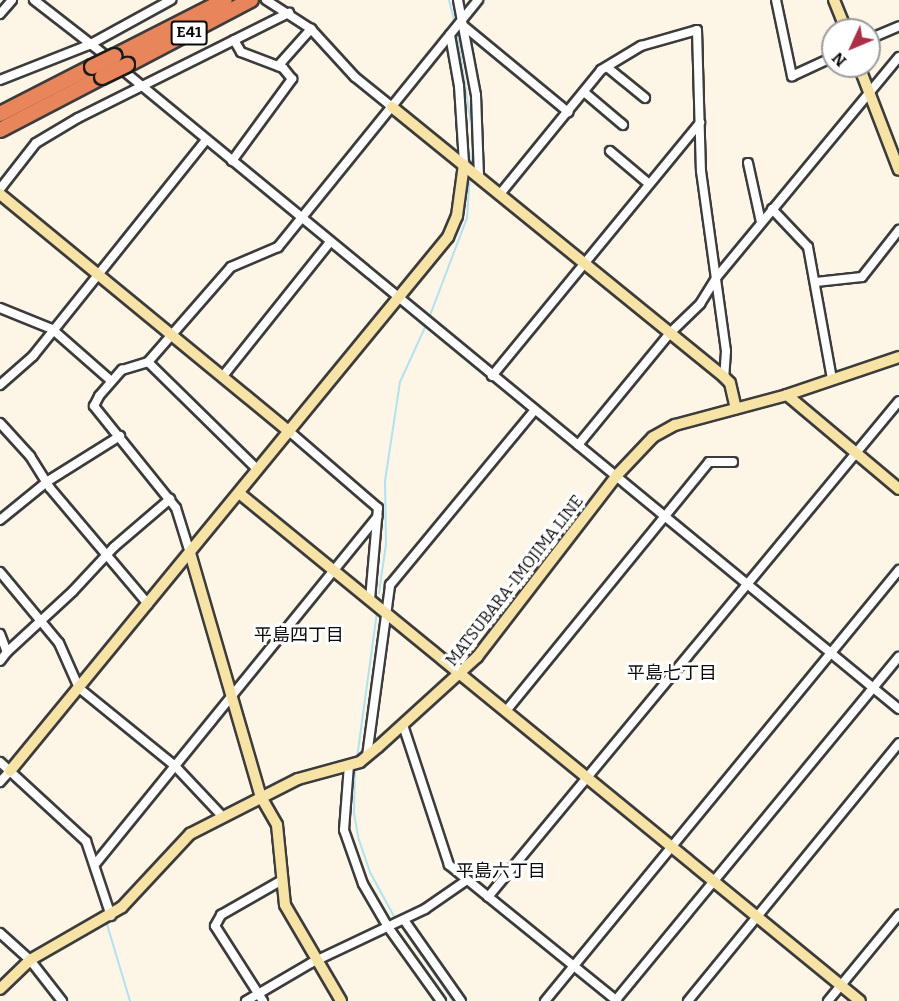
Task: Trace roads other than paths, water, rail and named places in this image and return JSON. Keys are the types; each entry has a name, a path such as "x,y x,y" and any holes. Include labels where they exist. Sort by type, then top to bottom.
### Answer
{"highway":[{"name":"E41","path":"0,112 225,0"},
{"name":"E41","path":"0,130 251,0"}],"street":[{"path":"0,14 12,0"},
{"path":"34,0 492,376 617,475 899,709"},
{"path":"0,80 89,45 171,0"},
{"path":"266,0 311,29 355,77 724,377 730,383 736,408"},
{"path":"274,4 282,0"},
{"path":"458,0 461,105 471,170"},
{"path":"341,1001 316,962 285,905 277,825 261,797 190,553 170,499 94,406 110,380 122,370 148,362 231,267 278,247 478,0"},
{"path":"776,0 792,76 821,63"},
{"path":"834,0 841,18"},
{"path":"0,189 36,143 141,86 289,13"},
{"path":"881,34 899,26"},
{"path":"458,27 568,112"},
{"path":"5,776 448,237 471,170 480,127 458,27"},
{"path":"278,66 311,29"},
{"path":"500,194 607,67 642,46 698,30 701,171 726,351 724,377"},
{"path":"232,161 292,80 278,66 241,52 234,40"},
{"path":"579,445 670,333 700,304 716,278 761,222 899,57"},
{"path":"607,67 645,98"},
{"path":"864,78 899,170"},
{"path":"584,92 623,125"},
{"path":"492,376 700,123"},
{"path":"0,385 33,356 52,329 206,140"},
{"path":"610,151 649,184"},
{"path":"748,163 761,222"},
{"path":"0,194 223,376 378,508 370,599"},
{"path":"772,209 808,246 832,379"},
{"path":"816,282 862,277 899,230"},
{"path":"223,376 329,243"},
{"path":"0,308 52,329 110,380"},
{"name":"MATSUBARA-IMOJIMA LINE","path":"0,989 30,960 107,918 190,834 298,778 357,762 403,725 462,674 617,475 642,447 664,431 736,408 787,395 899,357"},
{"path":"148,362 258,470"},
{"path":"787,395 899,489"},
{"path":"488,897 899,401"},
{"path":"461,1001 363,884 344,830 387,613 390,585 534,410"},
{"path":"0,423 48,481 50,488 148,604"},
{"path":"0,520 48,481 120,436"},
{"path":"506,711 709,462 733,462"},
{"path":"239,493 860,1001"},
{"path":"0,661 107,555 170,499"},
{"path":"96,863 377,517"},
{"path":"544,1001 575,967 899,570"},
{"path":"0,572 59,643 79,688 175,766 223,817"},
{"path":"0,634 7,652"},
{"path":"403,725 449,865 616,1001 899,657"},
{"path":"688,1001 899,743"},
{"path":"0,762 5,776 86,841 96,863 107,918"},
{"path":"263,1001 215,926 221,915 282,880"},
{"path":"246,1001 258,992 396,923 466,880"},
{"path":"828,1001 899,915"},
{"path":"396,923 441,1001"},
{"path":"0,933 30,960 62,1001"}],"waterway":[{"path":"449,0 455,24"},
{"path":"457,32 473,138 471,166"},
{"path":"429,318 467,218 470,174"},
{"path":"379,593 386,544 385,481 400,382 427,323"},
{"path":"357,758 377,612"},
{"path":"355,767 354,813 359,840 371,874 396,920"},
{"path":"0,770 82,842 104,913"},
{"path":"106,921 130,1001"},
{"path":"400,924 453,1001"}],"district":[{"name":"平島四丁目","path":"299,635"},
{"name":"平島七丁目","path":"672,673"},
{"name":"平島六丁目","path":"501,871"}]}
